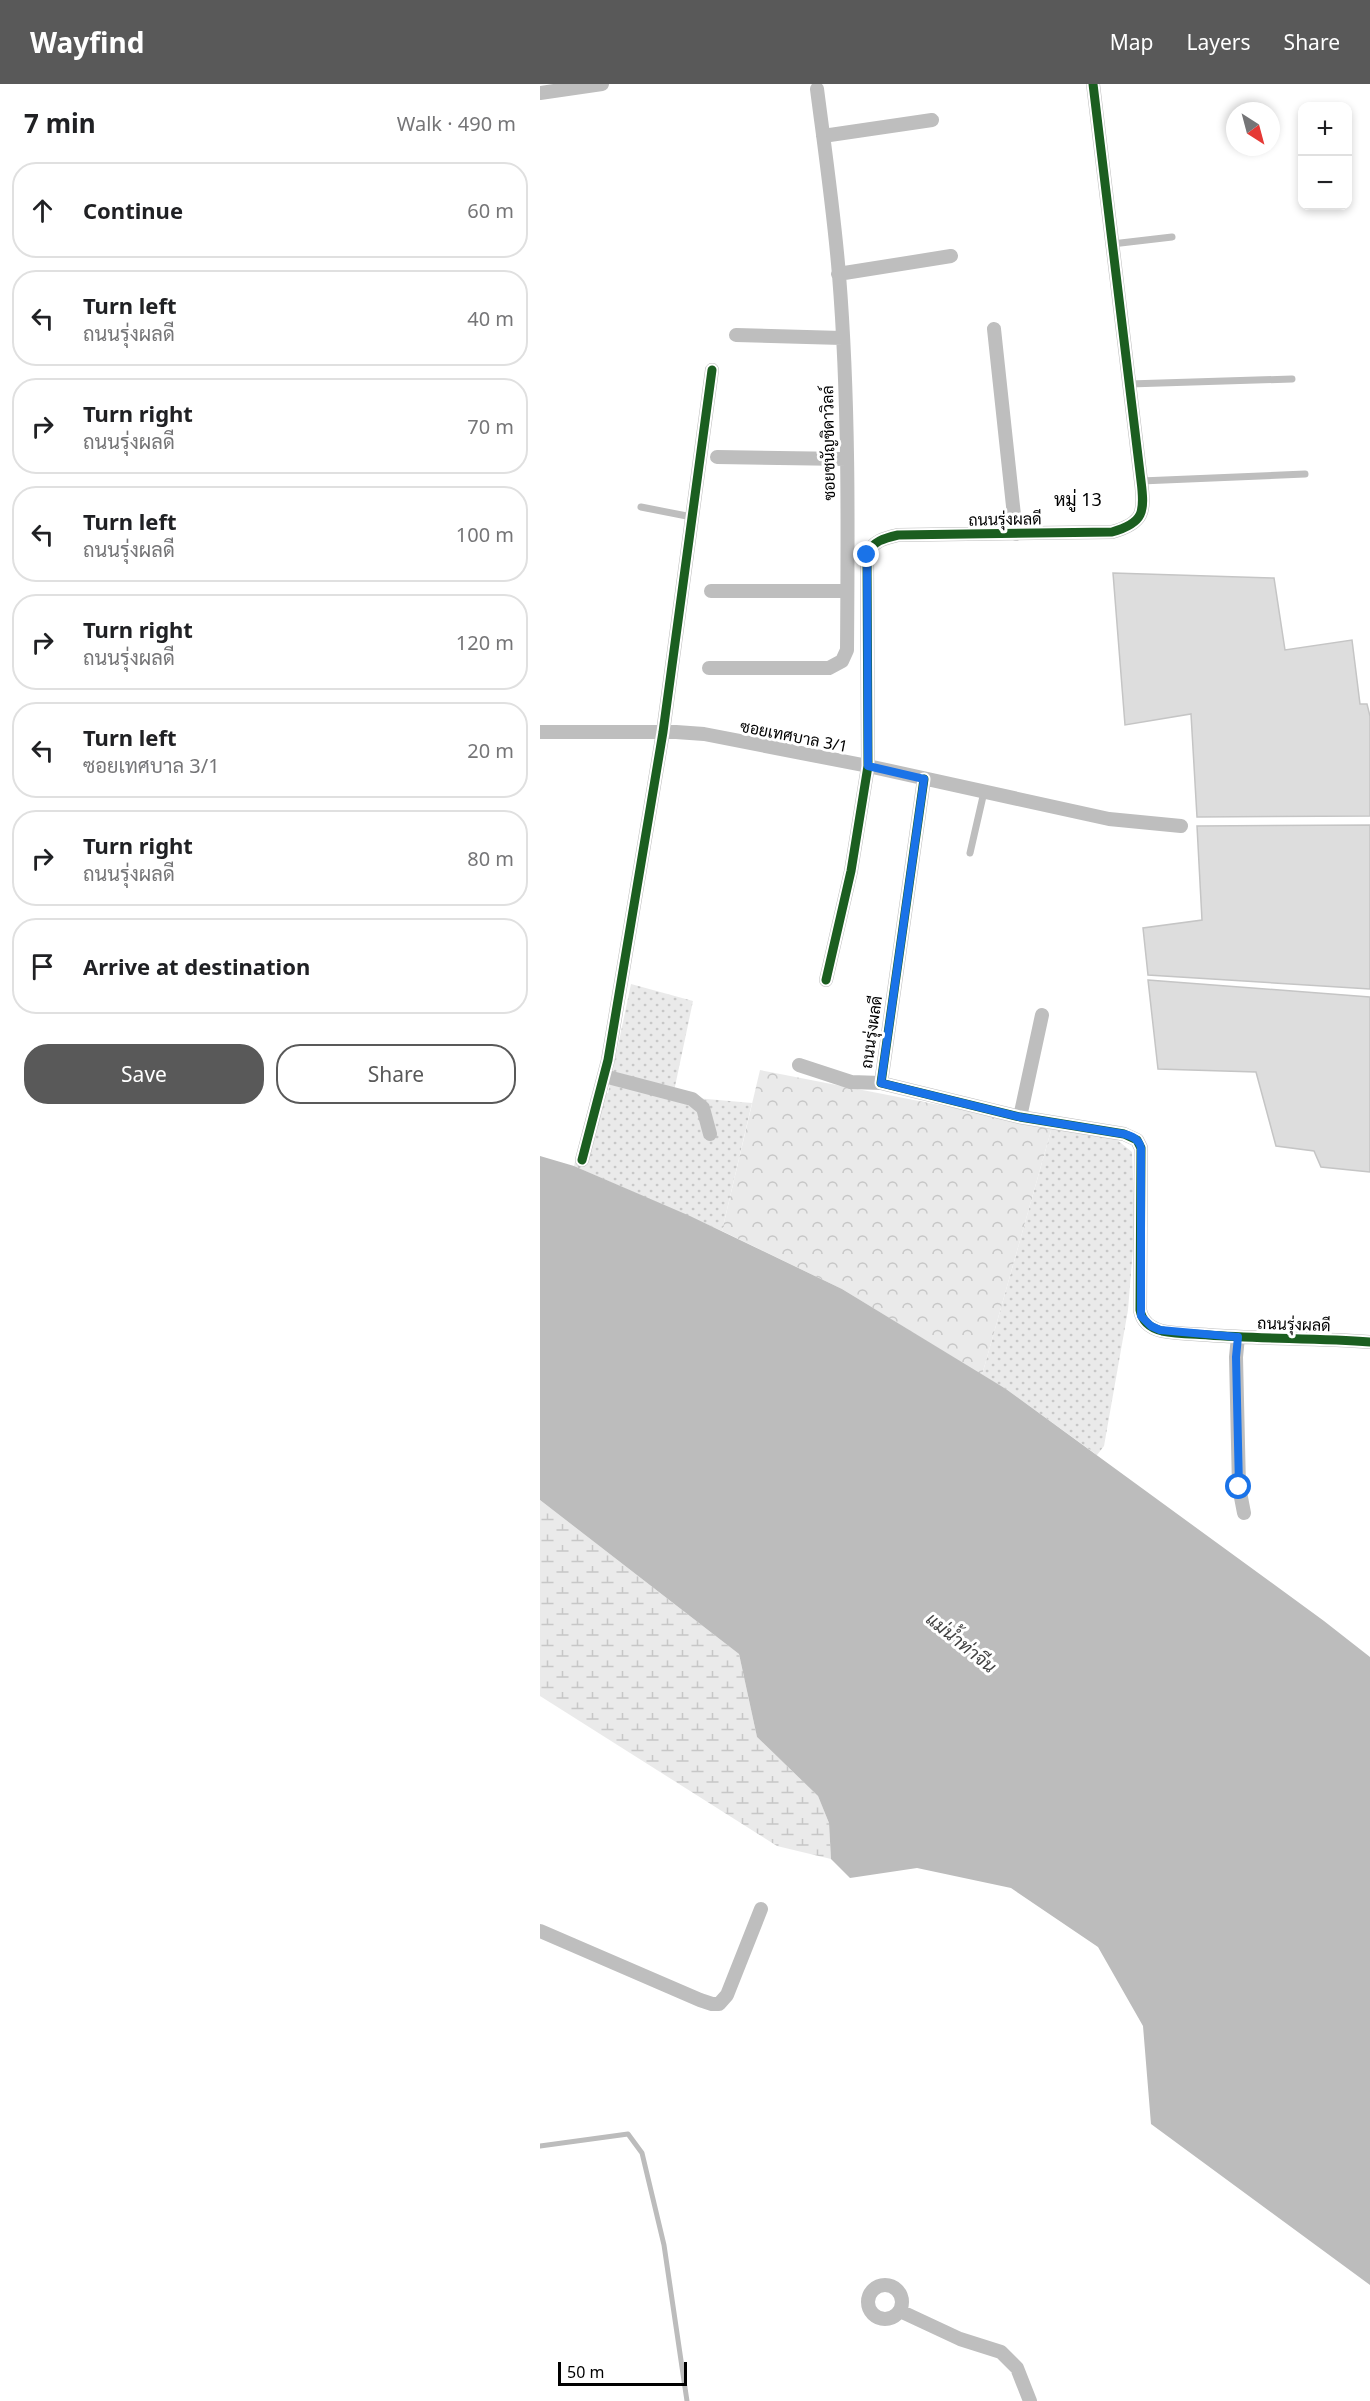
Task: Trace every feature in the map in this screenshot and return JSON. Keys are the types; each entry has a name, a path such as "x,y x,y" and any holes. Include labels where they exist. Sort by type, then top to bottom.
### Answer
{"street":[{"path":"540,93 561,87 602,84"},
{"name":"ถนนรุ่งผลดี","path":"826,980 851,871 868,766 867,555 869,549 880,540 898,535 1112,532 1136,522 1142,513 1141,481 1093,84"},
{"name":"ซอยชนัญชิดาวิลล์","path":"709,668 829,668 837,666 847,650 843,338 817,89"},
{"path":"823,136 932,120"},
{"path":"838,274 951,256"},
{"path":"994,329 1016,534"},
{"path":"736,335 843,338"},
{"path":"582,1160 604,1076 663,732 712,370"},
{"path":"717,456 846,459"},
{"path":"711,591 847,591"},
{"name":"ซอยเทศบาล 3/1","path":"540,732 704,734 868,766 1109,819 1182,826"},
{"name":"ถนนรุ่งผลดี","path":"924,779 881,1083 1020,1117 1124,1134 1137,1140 1141,1148 1141,1316 1151,1326 1160,1330 1238,1337 1370,1342"},
{"path":"1020,1117 1042,1015"},
{"path":"800,1065 851,1082 881,1083"},
{"path":"604,1076 692,1099 703,1108 710,1134"},
{"path":"1238,1337 1236,1357 1239,1487 1244,1513"},
{"path":"540,1931 700,2000 719,2004 727,1995 761,1909"},
{"path":"900,2311 960,2339 1001,2352 1017,2368 1030,2401"}],"lane":[{"path":"1112,244 1172,237"},
{"path":"1129,384 1292,379"},
{"path":"1141,481 1305,474"},
{"path":"641,507 692,517"},
{"path":"970,853 984,792"}],"green space":[{"path":"631,984 693,1001 673,1096 752,1103 722,1231 574,1166 591,1097 608,1093"},
{"path":"760,1070 1052,1127 982,1375 842,1289 722,1231"},
{"path":"1052,1127 1116,1139 1132,1152 1135,1224 1128,1310 1104,1446 1097,1455 1006,1389 982,1375"},
{"path":"540,1500 739,1654 757,1737 818,1796 829,1823 831,1859 777,1846 540,1696"}],"water":[{"name":"แม่น้ำท่าจีน","path":"540,1156 574,1166 690,1216 842,1289 1006,1389 1370,1657 1370,2285 1151,2124 1143,2026 1098,1947 1011,1888 917,1868 850,1878 831,1859 829,1823 818,1796 757,1737 739,1654 540,1500"}],"building":[{"path":"1113,573 1274,578 1285,650 1352,640 1360,704 1367,704 1370,716 1370,816 1197,817 1191,714 1125,725"},
{"path":"1370,825 1370,989 1148,975 1143,928 1202,920 1197,826"},
{"path":"1148,980 1370,997 1370,1172 1321,1167 1314,1151 1276,1146 1256,1072 1158,1069"}],"waterway":[{"path":"540,2146 628,2134 642,2153 664,2245 687,2401"}],"cycle path":[{"path":"826,980 851,871 868,766 867,555 869,550 880,541 898,535 1112,532 1131,525 1140,515 1143,501 1141,481 1093,84"},
{"path":"582,1160 608,1060 663,732 712,370"},
{"path":"924,779 881,1083 1020,1117 1124,1134 1137,1140 1141,1148 1140,1310 1147,1324 1154,1328 1185,1334 1370,1342"}],"district":[{"name":"หมู่ 13","path":"1078,500"}],"route":[{"path":"867,555 868,766 924,779 881,1083 1020,1117 1124,1134 1139,1142 1141,1145 1141,1316 1151,1326 1160,1330 1238,1337 1236,1357 1239,1487"}]}
